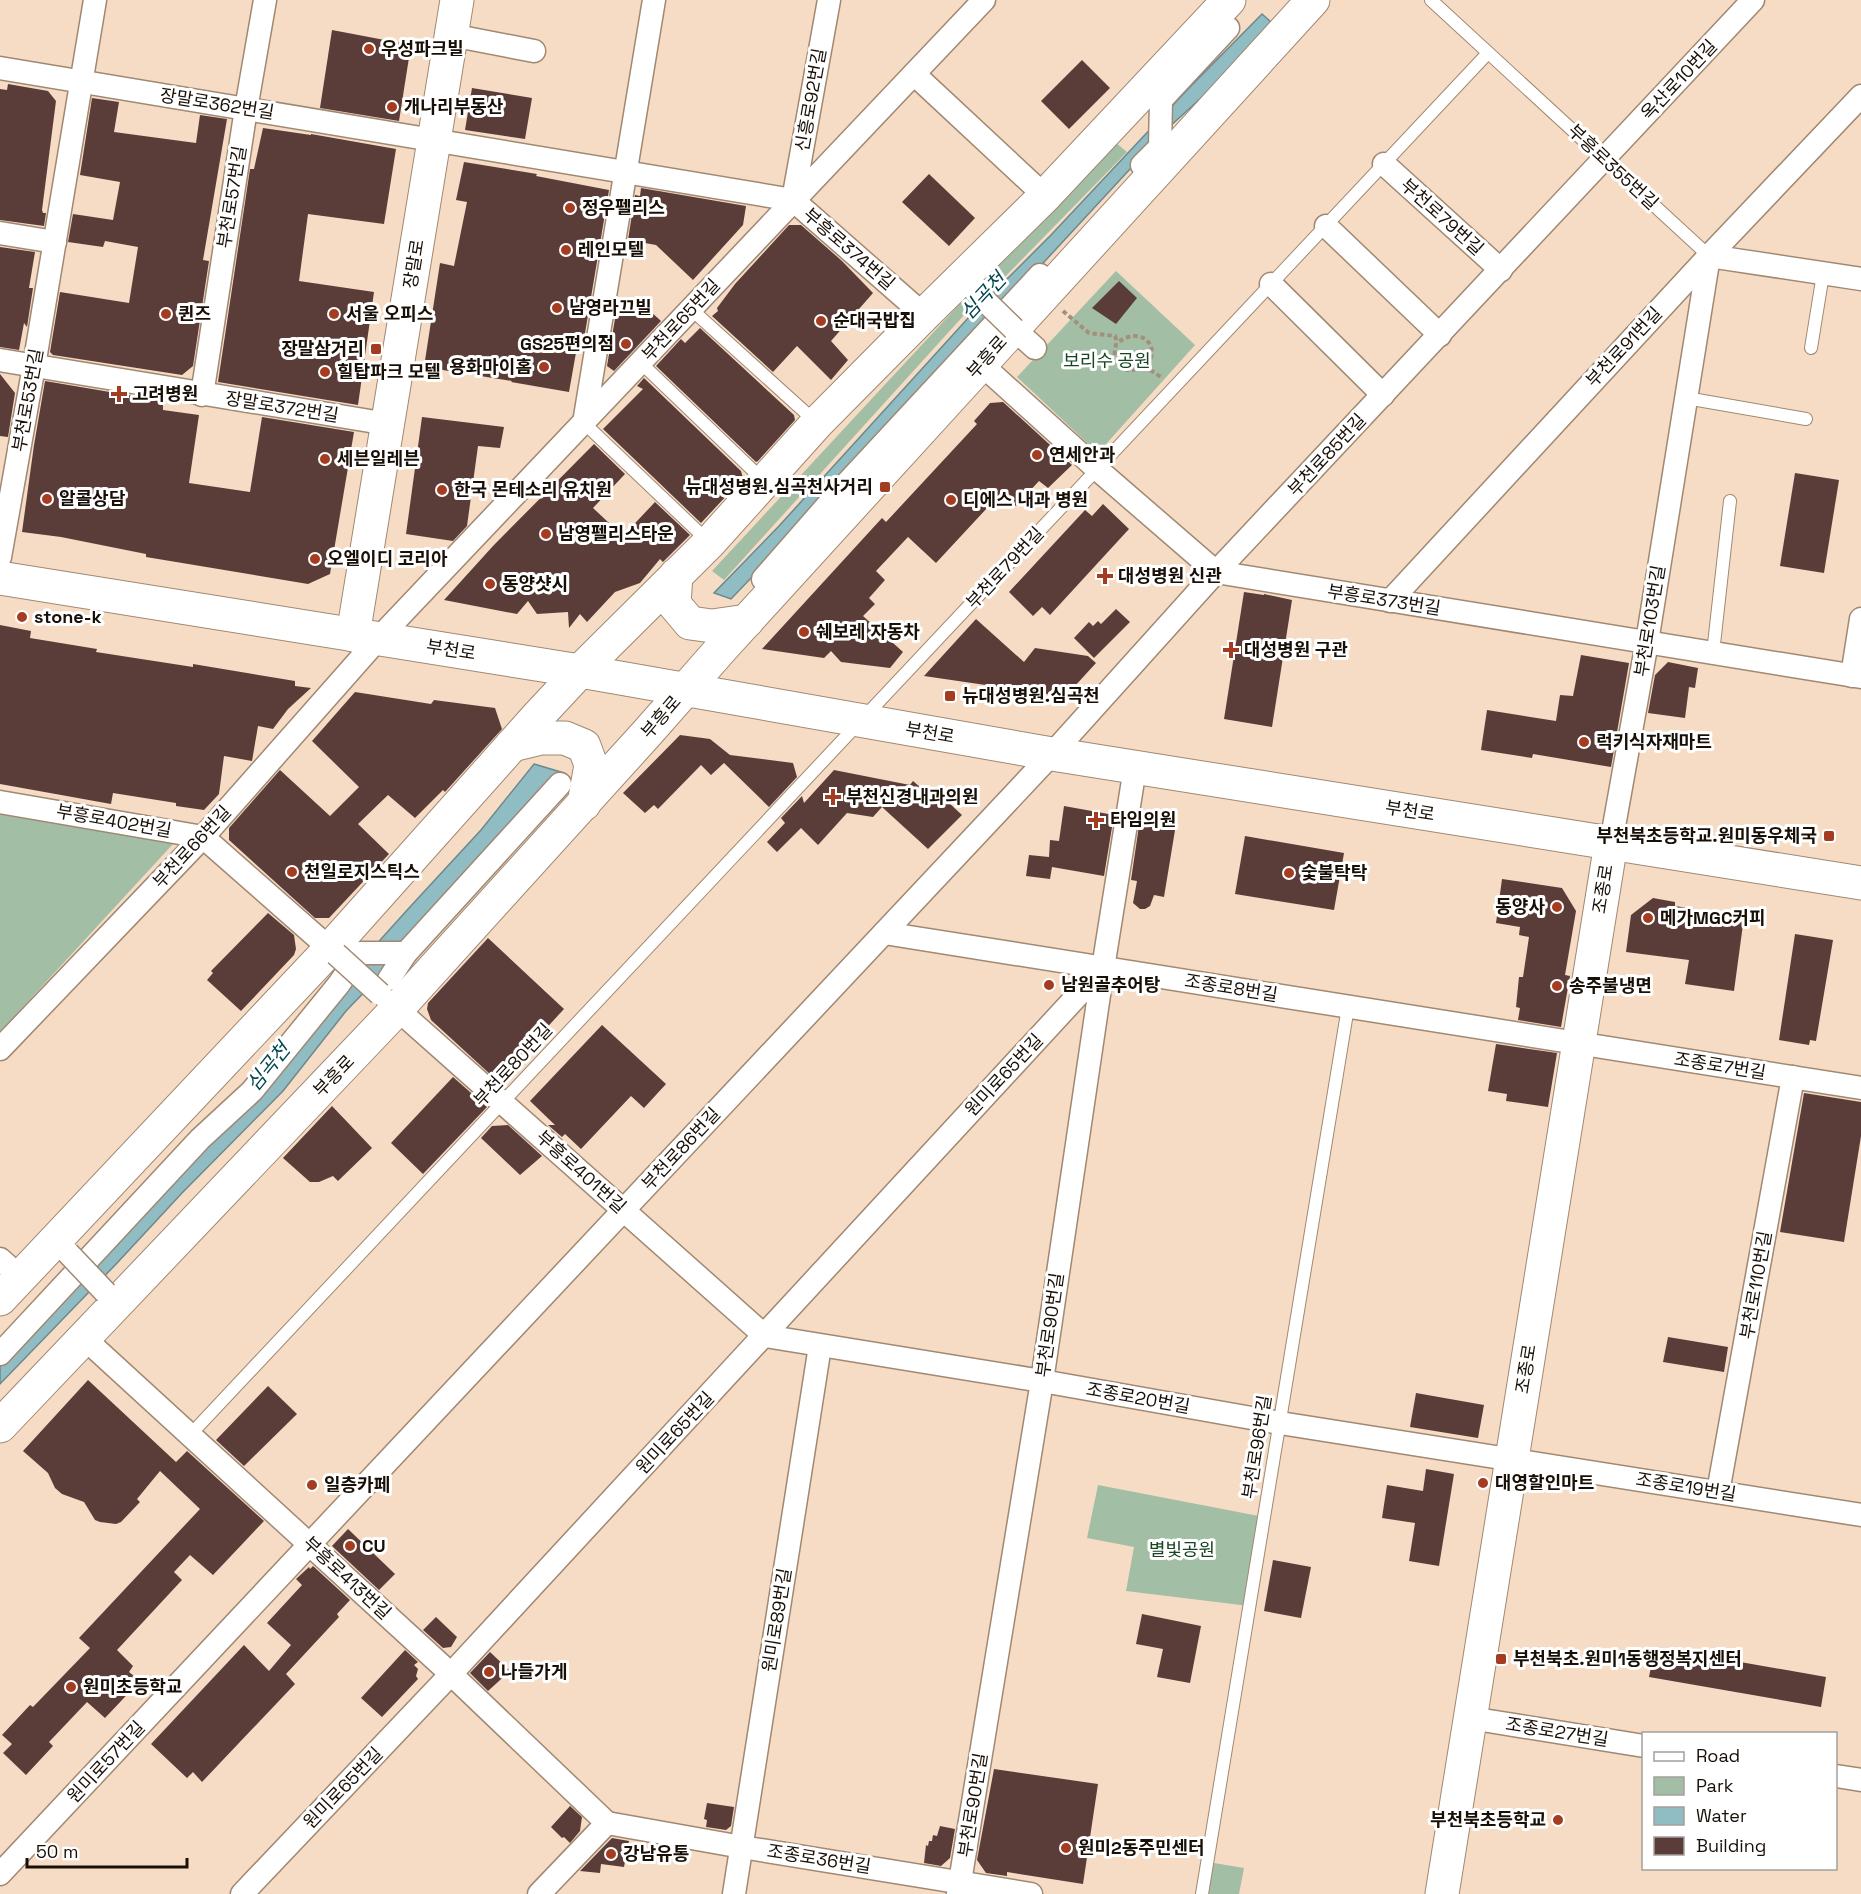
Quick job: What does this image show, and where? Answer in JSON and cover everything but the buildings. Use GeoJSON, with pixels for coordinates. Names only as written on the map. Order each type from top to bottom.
{"type":"FeatureCollection","features":[{"type":"Feature","properties":{"kind":"street","name":"부천로53번길"},"geometry":{"type":"LineString","coordinates":[[0,557],[95,0]]}},
{"type":"Feature","properties":{"kind":"street","name":"부천로57번길"},"geometry":{"type":"LineString","coordinates":[[202,395],[265,0]]}},
{"type":"Feature","properties":{"kind":"street","name":"장말로"},"geometry":{"type":"LineString","coordinates":[[365,637],[388,424],[457,0]]}},
{"type":"Feature","properties":{"kind":"street"},"geometry":{"type":"LineString","coordinates":[[584,423],[654,0]]}},
{"type":"Feature","properties":{"kind":"street","name":"신흥로92번길"},"geometry":{"type":"LineString","coordinates":[[793,200],[829,0]]}},
{"type":"Feature","properties":{"kind":"street","name":"부천로65번길"},"geometry":{"type":"LineString","coordinates":[[365,637],[584,423],[984,0]]}},
{"type":"Feature","properties":{"kind":"street","name":"부흥로"},"geometry":{"type":"LineString","coordinates":[[0,1426],[84,1338],[111,1299],[394,994],[572,794],[685,689],[746,611],[981,364],[1019,333],[1045,294],[1313,0]]}},
{"type":"Feature","properties":{"kind":"street","name":"옥산로10번길"},"geometry":{"type":"LineString","coordinates":[[1605,160],[1753,0]]}},
{"type":"Feature","properties":{"kind":"street"},"geometry":{"type":"LineString","coordinates":[[676,575],[674,604],[690,623],[712,626],[746,611],[847,483],[1160,147],[1161,100],[1229,14]]}},
{"type":"Feature","properties":{"kind":"street"},"geometry":{"type":"LineString","coordinates":[[7,1278],[62,1246],[580,671],[710,543],[817,423],[924,315],[969,285],[1045,196],[1229,14]]}},
{"type":"Feature","properties":{"kind":"street"},"geometry":{"type":"LineString","coordinates":[[451,35],[534,51]]}},
{"type":"Feature","properties":{"kind":"street","name":"장말로362번길"},"geometry":{"type":"LineString","coordinates":[[0,68],[434,140]]}},
{"type":"Feature","properties":{"kind":"street"},"geometry":{"type":"LineString","coordinates":[[914,74],[1045,196]]}},
{"type":"Feature","properties":{"kind":"street","name":"부천로91번길"},"geometry":{"type":"LineString","coordinates":[[1390,601],[1708,256],[1861,96]]}},
{"type":"Feature","properties":{"kind":"street","name":"부흥로374번길"},"geometry":{"type":"LineString","coordinates":[[434,140],[793,200],[924,315]]}},
{"type":"Feature","properties":{"kind":"street","name":"부천로85번길"},"geometry":{"type":"LineString","coordinates":[[1052,754],[1216,572],[1605,160]]}},
{"type":"Feature","properties":{"kind":"street","name":"부천로79번길"},"geometry":{"type":"LineString","coordinates":[[1384,164],[1501,270]]}},
{"type":"Feature","properties":{"kind":"street"},"geometry":{"type":"LineString","coordinates":[[969,285],[1019,333],[1116,205],[1141,167]]}},
{"type":"Feature","properties":{"kind":"street"},"geometry":{"type":"LineString","coordinates":[[1326,226],[1440,335]]}},
{"type":"Feature","properties":{"kind":"street"},"geometry":{"type":"LineString","coordinates":[[0,234],[55,242]]}},
{"type":"Feature","properties":{"kind":"street"},"geometry":{"type":"LineString","coordinates":[[1708,256],[1861,279]]}},
{"type":"Feature","properties":{"kind":"street","name":"부천로103번길"},"geometry":{"type":"LineString","coordinates":[[1611,843],[1647,642],[1708,256]]}},
{"type":"Feature","properties":{"kind":"street"},"geometry":{"type":"LineString","coordinates":[[1271,284],[1383,395]]}},
{"type":"Feature","properties":{"kind":"street","name":"장말로372번길"},"geometry":{"type":"LineString","coordinates":[[0,360],[388,424]]}},
{"type":"Feature","properties":{"kind":"street"},"geometry":{"type":"LineString","coordinates":[[981,364],[1216,572]]}},
{"type":"Feature","properties":{"kind":"street","name":"부흥로373번길"},"geometry":{"type":"LineString","coordinates":[[1216,572],[1856,677]]}},
{"type":"Feature","properties":{"kind":"street","name":"부천로"},"geometry":{"type":"LineString","coordinates":[[0,578],[580,671],[1135,768],[1861,883]]}},
{"type":"Feature","properties":{"kind":"street"},"geometry":{"type":"LineString","coordinates":[[1856,677],[1861,619]]}},
{"type":"Feature","properties":{"kind":"street","name":"부천로66번길"},"geometry":{"type":"LineString","coordinates":[[0,1049],[203,837],[365,637]]}},
{"type":"Feature","properties":{"kind":"street"},"geometry":{"type":"LineString","coordinates":[[394,994],[406,953],[572,794],[591,765],[584,746],[565,738],[542,738],[512,745]]}},
{"type":"Feature","properties":{"kind":"street","name":"부천로86번길"},"geometry":{"type":"LineString","coordinates":[[310,1544],[1052,754]]}},
{"type":"Feature","properties":{"kind":"street","name":"부천로90번길"},"geometry":{"type":"LineString","coordinates":[[959,1888],[1042,1382],[1135,768]]}},
{"type":"Feature","properties":{"kind":"street","name":"부흥로402번길"},"geometry":{"type":"LineString","coordinates":[[0,802],[203,837]]}},
{"type":"Feature","properties":{"kind":"street"},"geometry":{"type":"LineString","coordinates":[[203,837],[330,949]]}},
{"type":"Feature","properties":{"kind":"street","name":"조종로"},"geometry":{"type":"LineString","coordinates":[[1442,1894],[1611,843]]}},
{"type":"Feature","properties":{"kind":"street","name":"조종로8번길"},"geometry":{"type":"LineString","coordinates":[[884,933],[1579,1043]]}},
{"type":"Feature","properties":{"kind":"street","name":"부흥로401번길"},"geometry":{"type":"LineString","coordinates":[[330,949],[394,994],[502,1102],[765,1336]]}},
{"type":"Feature","properties":{"kind":"street"},"geometry":{"type":"LineString","coordinates":[[0,1354],[200,1139],[252,1091],[332,992],[360,952],[406,953]]}},
{"type":"Feature","properties":{"kind":"street","name":"원미로65번길"},"geometry":{"type":"LineString","coordinates":[[242,1894],[451,1674],[1103,968]]}},
{"type":"Feature","properties":{"kind":"street","name":"조종로7번길"},"geometry":{"type":"LineString","coordinates":[[1579,1043],[1861,1088]]}},
{"type":"Feature","properties":{"kind":"street","name":"부천로110번길"},"geometry":{"type":"LineString","coordinates":[[1718,1492],[1793,1077]]}},
{"type":"Feature","properties":{"kind":"street"},"geometry":{"type":"LineString","coordinates":[[62,1246],[111,1299]]}},
{"type":"Feature","properties":{"kind":"street","name":"조종로20번길"},"geometry":{"type":"LineString","coordinates":[[765,1336],[1512,1460]]}},
{"type":"Feature","properties":{"kind":"street","name":"부흥로413번길"},"geometry":{"type":"LineString","coordinates":[[84,1338],[451,1674],[607,1822]]}},
{"type":"Feature","properties":{"kind":"street","name":"원미로89번길"},"geometry":{"type":"LineString","coordinates":[[734,1894],[820,1346]]}},
{"type":"Feature","properties":{"kind":"street","name":"조종로19번길"},"geometry":{"type":"LineString","coordinates":[[1512,1460],[1861,1515]]}},
{"type":"Feature","properties":{"kind":"street","name":"원미로57번길"},"geometry":{"type":"LineString","coordinates":[[0,1874],[310,1544]]}},
{"type":"Feature","properties":{"kind":"street","name":"조종로27번길"},"geometry":{"type":"LineString","coordinates":[[1470,1718],[1642,1746]]}},
{"type":"Feature","properties":{"kind":"street"},"geometry":{"type":"LineString","coordinates":[[1837,1776],[1861,1780]]}},
{"type":"Feature","properties":{"kind":"street"},"geometry":{"type":"LineString","coordinates":[[539,1894],[607,1822]]}},
{"type":"Feature","properties":{"kind":"street","name":"조종로36번길"},"geometry":{"type":"LineString","coordinates":[[607,1822],[959,1888],[1031,1894]]}},
{"type":"Feature","properties":{"kind":"lane","name":"부흥로355번길"},"geometry":{"type":"LineString","coordinates":[[1431,0],[1708,256]]}},
{"type":"Feature","properties":{"kind":"lane","name":"부천로79번길"},"geometry":{"type":"LineString","coordinates":[[861,720],[1488,53]]}},
{"type":"Feature","properties":{"kind":"lane"},"geometry":{"type":"LineString","coordinates":[[1811,348],[1823,274]]}},
{"type":"Feature","properties":{"kind":"lane"},"geometry":{"type":"LineString","coordinates":[[691,309],[817,423]]}},
{"type":"Feature","properties":{"kind":"lane"},"geometry":{"type":"LineString","coordinates":[[641,363],[764,482]]}},
{"type":"Feature","properties":{"kind":"lane"},"geometry":{"type":"LineString","coordinates":[[1686,398],[1806,419]]}},
{"type":"Feature","properties":{"kind":"lane"},"geometry":{"type":"LineString","coordinates":[[584,423],[710,543]]}},
{"type":"Feature","properties":{"kind":"lane"},"geometry":{"type":"LineString","coordinates":[[1713,653],[1730,501]]}},
{"type":"Feature","properties":{"kind":"lane","name":"부천로80번길"},"geometry":{"type":"LineString","coordinates":[[191,1434],[861,720]]}},
{"type":"Feature","properties":{"kind":"lane","name":"부천로96번길"},"geometry":{"type":"LineString","coordinates":[[1202,1894],[1348,1007]]}},
{"type":"Feature","properties":{"kind":"path"},"geometry":{"type":"LineString","coordinates":[[1045,294],[1089,333],[1115,336],[1117,343],[1114,356],[1122,369],[1127,371],[1138,369],[1148,363],[1151,357],[1150,345],[1142,337],[1130,336],[1117,343]]}},
{"type":"Feature","properties":{"kind":"green space"},"geometry":{"type":"Polygon","coordinates":[[[1115,142],[1127,152],[994,288],[985,280],[1115,142]]]}},
{"type":"Feature","properties":{"kind":"green space","name":"보리수 공원"},"geometry":{"type":"Polygon","coordinates":[[[1116,271],[1195,345],[1098,453],[1017,377],[1116,271]]]}},
{"type":"Feature","properties":{"kind":"green space"},"geometry":{"type":"Polygon","coordinates":[[[968,295],[975,303],[724,580],[712,571],[968,295]]]}},
{"type":"Feature","properties":{"kind":"green space"},"geometry":{"type":"Polygon","coordinates":[[[0,812],[173,844],[0,1032],[0,812]]]}},
{"type":"Feature","properties":{"kind":"green space","name":"별빛공원"},"geometry":{"type":"Polygon","coordinates":[[[1098,1485],[1264,1517],[1249,1606],[1126,1591],[1134,1547],[1087,1538],[1098,1485]]]}},
{"type":"Feature","properties":{"kind":"green space"},"geometry":{"type":"Polygon","coordinates":[[[1208,1862],[1244,1868],[1239,1894],[1202,1894],[1208,1862]]]}},
{"type":"Feature","properties":{"kind":"water"},"geometry":{"type":"Polygon","coordinates":[[[1262,14],[1272,23],[1211,89],[1167,129],[775,553],[731,599],[714,593],[779,526],[970,316],[1051,235],[1262,14]]]}},
{"type":"Feature","properties":{"kind":"water","name":"심곡천"},"geometry":{"type":"Polygon","coordinates":[[[534,764],[564,773],[516,831],[346,1011],[283,1091],[0,1384],[0,1362],[481,830],[534,764]]]}},
{"type":"Feature","properties":{"kind":"place","name":"우성파크빌"},"geometry":{"type":"Point","coordinates":[369,49]}},
{"type":"Feature","properties":{"kind":"place","name":"개나리부동산"},"geometry":{"type":"Point","coordinates":[392,107]}},
{"type":"Feature","properties":{"kind":"place","name":"정우펠리스"},"geometry":{"type":"Point","coordinates":[570,208]}},
{"type":"Feature","properties":{"kind":"place","name":"레인모텔"},"geometry":{"type":"Point","coordinates":[566,250]}},
{"type":"Feature","properties":{"kind":"place","name":"남영라끄빌"},"geometry":{"type":"Point","coordinates":[557,308]}},
{"type":"Feature","properties":{"kind":"place","name":"퀸즈"},"geometry":{"type":"Point","coordinates":[166,314]}},
{"type":"Feature","properties":{"kind":"place","name":"서울 오피스"},"geometry":{"type":"Point","coordinates":[334,314]}},
{"type":"Feature","properties":{"kind":"place","name":"순대국밥집"},"geometry":{"type":"Point","coordinates":[821,321]}},
{"type":"Feature","properties":{"kind":"place","name":"GS25편의점"},"geometry":{"type":"Point","coordinates":[626,344]}},
{"type":"Feature","properties":{"kind":"place","name":"장말삼거리"},"geometry":{"type":"Point","coordinates":[376,349]}},
{"type":"Feature","properties":{"kind":"place","name":"용화마이홈"},"geometry":{"type":"Point","coordinates":[544,367]}},
{"type":"Feature","properties":{"kind":"place","name":"힐탑파크 모텔"},"geometry":{"type":"Point","coordinates":[325,372]}},
{"type":"Feature","properties":{"kind":"place","name":"고려병원"},"geometry":{"type":"Point","coordinates":[119,394]}},
{"type":"Feature","properties":{"kind":"place","name":"연세안과"},"geometry":{"type":"Point","coordinates":[1037,455]}},
{"type":"Feature","properties":{"kind":"place","name":"세븐일레븐"},"geometry":{"type":"Point","coordinates":[325,459]}},
{"type":"Feature","properties":{"kind":"place","name":"뉴대성병원.심곡천사거리"},"geometry":{"type":"Point","coordinates":[885,487]}},
{"type":"Feature","properties":{"kind":"place","name":"한국 몬테소리 유치원"},"geometry":{"type":"Point","coordinates":[442,490]}},
{"type":"Feature","properties":{"kind":"place","name":"알콜상담"},"geometry":{"type":"Point","coordinates":[47,499]}},
{"type":"Feature","properties":{"kind":"place","name":"디에스 내과 병원"},"geometry":{"type":"Point","coordinates":[951,500]}},
{"type":"Feature","properties":{"kind":"place","name":"남영펠리스타운"},"geometry":{"type":"Point","coordinates":[546,534]}},
{"type":"Feature","properties":{"kind":"place","name":"오엘이디 코리아"},"geometry":{"type":"Point","coordinates":[315,559]}},
{"type":"Feature","properties":{"kind":"place","name":"대성병원 신관"},"geometry":{"type":"Point","coordinates":[1105,576]}},
{"type":"Feature","properties":{"kind":"place","name":"동양샷시"},"geometry":{"type":"Point","coordinates":[490,584]}},
{"type":"Feature","properties":{"kind":"place","name":"stone-k"},"geometry":{"type":"Point","coordinates":[22,617]}},
{"type":"Feature","properties":{"kind":"place","name":"쉐보레 자동차"},"geometry":{"type":"Point","coordinates":[804,632]}},
{"type":"Feature","properties":{"kind":"place","name":"대성병원 구관"},"geometry":{"type":"Point","coordinates":[1231,650]}},
{"type":"Feature","properties":{"kind":"place","name":"뉴대성병원.심곡천"},"geometry":{"type":"Point","coordinates":[950,696]}},
{"type":"Feature","properties":{"kind":"place","name":"럭키식자재마트"},"geometry":{"type":"Point","coordinates":[1584,742]}},
{"type":"Feature","properties":{"kind":"place","name":"부천신경내과의원"},"geometry":{"type":"Point","coordinates":[833,797]}},
{"type":"Feature","properties":{"kind":"place","name":"타임의원"},"geometry":{"type":"Point","coordinates":[1096,820]}},
{"type":"Feature","properties":{"kind":"place","name":"부천북초등학교.원미동우체국"},"geometry":{"type":"Point","coordinates":[1829,836]}},
{"type":"Feature","properties":{"kind":"place","name":"천일로지스틱스"},"geometry":{"type":"Point","coordinates":[292,872]}},
{"type":"Feature","properties":{"kind":"place","name":"숯불탁탁"},"geometry":{"type":"Point","coordinates":[1289,873]}},
{"type":"Feature","properties":{"kind":"place","name":"동양사"},"geometry":{"type":"Point","coordinates":[1557,907]}},
{"type":"Feature","properties":{"kind":"place","name":"메가MGC커피"},"geometry":{"type":"Point","coordinates":[1648,918]}},
{"type":"Feature","properties":{"kind":"place","name":"남원골추어탕"},"geometry":{"type":"Point","coordinates":[1049,985]}},
{"type":"Feature","properties":{"kind":"place","name":"송주불냉면"},"geometry":{"type":"Point","coordinates":[1557,986]}},
{"type":"Feature","properties":{"kind":"place","name":"대영할인마트"},"geometry":{"type":"Point","coordinates":[1483,1483]}},
{"type":"Feature","properties":{"kind":"place","name":"일층카페"},"geometry":{"type":"Point","coordinates":[312,1485]}},
{"type":"Feature","properties":{"kind":"place","name":"CU"},"geometry":{"type":"Point","coordinates":[350,1546]}},
{"type":"Feature","properties":{"kind":"place","name":"부천북초.원미1동행정복지센터"},"geometry":{"type":"Point","coordinates":[1501,1659]}},
{"type":"Feature","properties":{"kind":"place","name":"나들가게"},"geometry":{"type":"Point","coordinates":[489,1672]}},
{"type":"Feature","properties":{"kind":"place","name":"원미초등학교"},"geometry":{"type":"Point","coordinates":[71,1687]}},
{"type":"Feature","properties":{"kind":"place","name":"부천북초등학교"},"geometry":{"type":"Point","coordinates":[1558,1820]}},
{"type":"Feature","properties":{"kind":"place","name":"원미2동주민센터"},"geometry":{"type":"Point","coordinates":[1066,1848]}},
{"type":"Feature","properties":{"kind":"place","name":"강남유통"},"geometry":{"type":"Point","coordinates":[611,1854]}}]}
